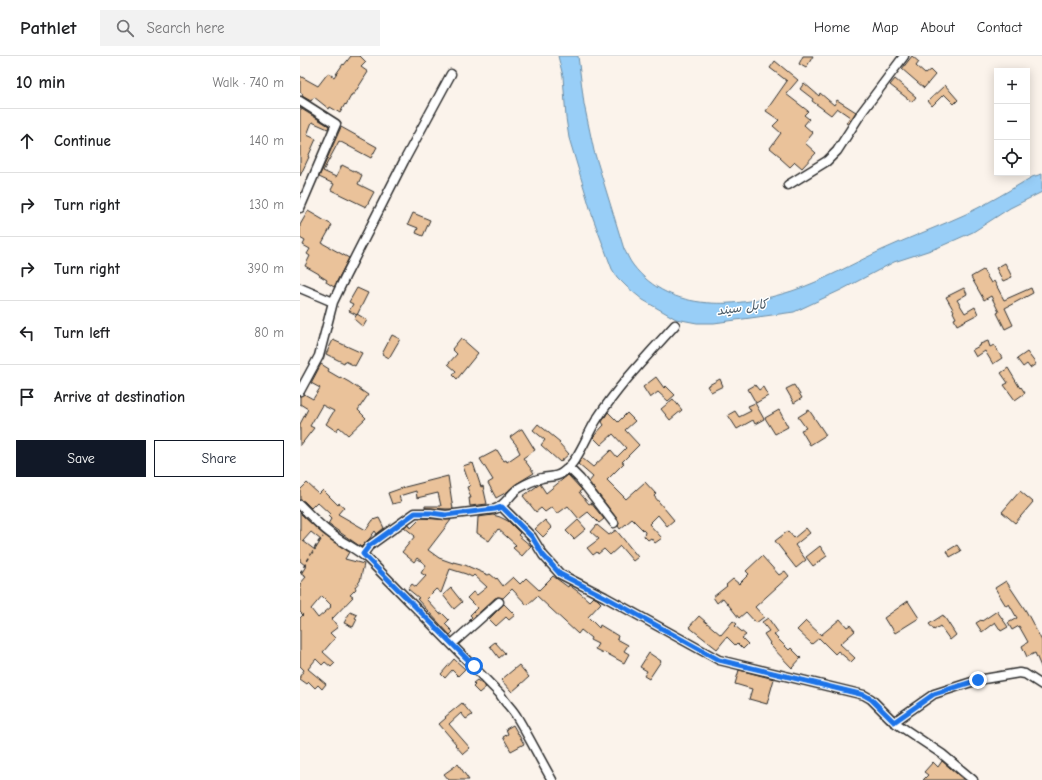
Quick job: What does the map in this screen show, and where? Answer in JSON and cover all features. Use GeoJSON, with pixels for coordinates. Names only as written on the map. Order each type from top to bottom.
{"type":"FeatureCollection","features":[{"type":"Feature","properties":{"kind":"street"},"geometry":{"type":"LineString","coordinates":[[788,185],[828,161],[837,152],[862,112],[904,56]]}},
{"type":"Feature","properties":{"kind":"street"},"geometry":{"type":"LineString","coordinates":[[300,390],[319,356],[333,302],[404,161],[451,74]]}},
{"type":"Feature","properties":{"kind":"street"},"geometry":{"type":"LineString","coordinates":[[300,101],[336,124],[300,208]]}},
{"type":"Feature","properties":{"kind":"street"},"geometry":{"type":"LineString","coordinates":[[300,288],[333,302]]}},
{"type":"Feature","properties":{"kind":"street"},"geometry":{"type":"LineString","coordinates":[[363,554],[369,546],[415,513],[446,515],[495,509],[502,507],[510,495],[519,488],[543,478],[554,477],[562,473],[575,459],[597,419],[625,382],[675,325]]}},
{"type":"Feature","properties":{"kind":"street"},"geometry":{"type":"LineString","coordinates":[[568,467],[580,479],[614,523]]}},
{"type":"Feature","properties":{"kind":"street"},"geometry":{"type":"LineString","coordinates":[[300,505],[330,533],[348,546],[363,554],[500,694],[505,703],[513,711],[552,780]]}},
{"type":"Feature","properties":{"kind":"street"},"geometry":{"type":"LineString","coordinates":[[502,507],[532,537],[543,555],[560,574],[719,660],[864,695],[871,699],[894,722],[942,754],[973,780]]}},
{"type":"Feature","properties":{"kind":"street"},"geometry":{"type":"LineString","coordinates":[[452,644],[499,602]]}},
{"type":"Feature","properties":{"kind":"street"},"geometry":{"type":"LineString","coordinates":[[894,722],[934,694],[978,680],[1019,673],[1025,674],[1042,685]]}},
{"type":"Feature","properties":{"kind":"path"},"geometry":{"type":"LineString","coordinates":[[300,573],[319,540],[330,533]]}},
{"type":"Feature","properties":{"kind":"water","name":"کابل سيند"},"geometry":{"type":"Polygon","coordinates":[[[558,56],[578,56],[584,104],[594,151],[624,249],[629,259],[648,281],[666,292],[686,299],[706,303],[728,303],[750,301],[792,291],[966,214],[1032,177],[1042,174],[1042,192],[1010,208],[973,232],[937,248],[894,262],[841,290],[794,312],[714,323],[697,323],[676,319],[643,300],[617,277],[612,269],[593,218],[569,138],[563,76],[558,56]]]}},
{"type":"Feature","properties":{"kind":"building"},"geometry":{"type":"Polygon","coordinates":[[[351,56],[360,56],[366,62],[361,67],[368,72],[340,113],[330,107],[329,109],[314,97],[311,101],[302,96],[303,94],[300,92],[300,76],[318,86],[328,73],[334,77],[351,56]]]}},
{"type":"Feature","properties":{"kind":"building"},"geometry":{"type":"Polygon","coordinates":[[[803,56],[813,56],[806,68],[799,64],[803,56]]]}},
{"type":"Feature","properties":{"kind":"building"},"geometry":{"type":"Polygon","coordinates":[[[912,56],[919,62],[916,66],[925,74],[930,70],[935,75],[924,88],[902,69],[912,56]]]}},
{"type":"Feature","properties":{"kind":"building"},"geometry":{"type":"Polygon","coordinates":[[[775,61],[798,80],[786,94],[808,111],[804,115],[809,119],[804,125],[813,133],[805,143],[816,153],[802,168],[795,162],[790,167],[770,148],[781,133],[773,126],[779,120],[766,111],[787,81],[770,68],[775,61]]]}},
{"type":"Feature","properties":{"kind":"building"},"geometry":{"type":"Polygon","coordinates":[[[895,79],[916,97],[912,102],[890,85],[895,79]]]}},
{"type":"Feature","properties":{"kind":"building"},"geometry":{"type":"Polygon","coordinates":[[[804,83],[819,96],[820,93],[834,105],[837,100],[856,112],[848,124],[846,123],[850,117],[837,108],[831,115],[812,101],[813,99],[800,89],[804,83]]]}},
{"type":"Feature","properties":{"kind":"building"},"geometry":{"type":"Polygon","coordinates":[[[945,85],[958,100],[954,104],[944,94],[932,106],[928,101],[945,85]]]}},
{"type":"Feature","properties":{"kind":"building"},"geometry":{"type":"Polygon","coordinates":[[[300,108],[329,126],[328,129],[312,122],[307,135],[316,139],[300,176],[300,108]]]}},
{"type":"Feature","properties":{"kind":"building"},"geometry":{"type":"Polygon","coordinates":[[[341,127],[377,147],[371,158],[339,141],[323,171],[336,177],[342,165],[362,175],[358,184],[374,192],[366,207],[331,190],[334,184],[319,177],[341,127]]]}},
{"type":"Feature","properties":{"kind":"building"},"geometry":{"type":"Polygon","coordinates":[[[308,211],[332,225],[322,243],[349,258],[334,287],[326,282],[327,280],[319,274],[305,266],[310,256],[307,254],[310,249],[303,245],[305,241],[300,238],[300,225],[308,211]]]}},
{"type":"Feature","properties":{"kind":"building"},"geometry":{"type":"Polygon","coordinates":[[[413,213],[430,220],[423,236],[416,233],[418,228],[408,224],[413,213]]]}},
{"type":"Feature","properties":{"kind":"building"},"geometry":{"type":"Polygon","coordinates":[[[1005,263],[1012,277],[1003,281],[996,268],[1005,263]]]}},
{"type":"Feature","properties":{"kind":"building"},"geometry":{"type":"Polygon","coordinates":[[[983,270],[991,283],[994,281],[1004,300],[1031,288],[1033,293],[1005,308],[1013,325],[1005,329],[991,296],[984,300],[971,277],[983,270]]]}},
{"type":"Feature","properties":{"kind":"building"},"geometry":{"type":"Polygon","coordinates":[[[357,288],[368,293],[357,315],[349,311],[353,304],[349,302],[357,288]]]}},
{"type":"Feature","properties":{"kind":"building"},"geometry":{"type":"Polygon","coordinates":[[[964,288],[967,294],[957,300],[965,313],[975,307],[978,314],[957,325],[954,319],[956,318],[953,312],[954,311],[946,297],[964,288]]]}},
{"type":"Feature","properties":{"kind":"building"},"geometry":{"type":"Polygon","coordinates":[[[357,314],[367,320],[363,327],[354,319],[357,314]]]}},
{"type":"Feature","properties":{"kind":"building"},"geometry":{"type":"Polygon","coordinates":[[[392,335],[400,339],[389,358],[382,354],[392,335]]]}},
{"type":"Feature","properties":{"kind":"building"},"geometry":{"type":"Polygon","coordinates":[[[461,338],[478,353],[457,379],[453,375],[456,371],[448,364],[457,354],[452,349],[461,338]]]}},
{"type":"Feature","properties":{"kind":"building"},"geometry":{"type":"Polygon","coordinates":[[[333,340],[362,353],[355,366],[345,361],[344,363],[326,354],[333,340]]]}},
{"type":"Feature","properties":{"kind":"building"},"geometry":{"type":"Polygon","coordinates":[[[988,341],[990,347],[994,345],[1002,358],[993,364],[985,351],[976,357],[972,350],[981,345],[980,344],[988,341]]]}},
{"type":"Feature","properties":{"kind":"building"},"geometry":{"type":"Polygon","coordinates":[[[1027,352],[1036,364],[1030,368],[1027,364],[1023,367],[1017,359],[1027,352]]]}},
{"type":"Feature","properties":{"kind":"building"},"geometry":{"type":"Polygon","coordinates":[[[321,364],[329,369],[328,371],[349,382],[368,395],[358,410],[366,418],[348,435],[339,427],[336,431],[326,424],[334,411],[322,405],[310,426],[314,428],[300,446],[300,424],[308,409],[300,404],[300,396],[304,394],[313,399],[320,388],[311,383],[321,364]]]}},
{"type":"Feature","properties":{"kind":"building"},"geometry":{"type":"Polygon","coordinates":[[[1008,368],[1020,388],[1021,387],[1025,393],[1015,400],[1004,385],[1008,383],[1001,373],[1008,368]]]}},
{"type":"Feature","properties":{"kind":"building"},"geometry":{"type":"Polygon","coordinates":[[[656,377],[664,388],[666,386],[675,395],[668,401],[658,392],[650,398],[643,387],[656,377]]]}},
{"type":"Feature","properties":{"kind":"building"},"geometry":{"type":"Polygon","coordinates":[[[720,379],[723,386],[711,392],[707,386],[720,379]]]}},
{"type":"Feature","properties":{"kind":"building"},"geometry":{"type":"Polygon","coordinates":[[[755,385],[759,390],[763,387],[768,396],[756,403],[748,389],[755,385]]]}},
{"type":"Feature","properties":{"kind":"building"},"geometry":{"type":"Polygon","coordinates":[[[794,385],[802,398],[794,403],[786,389],[794,385]]]}},
{"type":"Feature","properties":{"kind":"building"},"geometry":{"type":"Polygon","coordinates":[[[673,399],[682,410],[670,420],[661,409],[673,399]]]}},
{"type":"Feature","properties":{"kind":"building"},"geometry":{"type":"Polygon","coordinates":[[[755,403],[764,419],[755,424],[753,420],[737,429],[728,415],[735,411],[739,417],[751,411],[748,406],[755,403]]]}},
{"type":"Feature","properties":{"kind":"building"},"geometry":{"type":"Polygon","coordinates":[[[779,410],[788,427],[775,434],[765,418],[779,410]]]}},
{"type":"Feature","properties":{"kind":"building"},"geometry":{"type":"Polygon","coordinates":[[[809,410],[826,435],[810,445],[801,430],[806,428],[798,417],[809,410]]]}},
{"type":"Feature","properties":{"kind":"building"},"geometry":{"type":"Polygon","coordinates":[[[608,412],[618,422],[627,413],[635,421],[625,430],[639,445],[607,480],[626,499],[645,482],[656,494],[654,496],[674,520],[667,526],[658,515],[649,524],[662,538],[655,543],[651,538],[648,540],[644,536],[645,532],[632,519],[620,529],[618,526],[618,520],[589,482],[593,477],[578,464],[582,458],[593,467],[611,450],[617,457],[626,448],[613,434],[601,445],[593,437],[604,425],[602,422],[608,412]]]}},
{"type":"Feature","properties":{"kind":"building"},"geometry":{"type":"Polygon","coordinates":[[[538,424],[560,442],[559,443],[569,454],[560,462],[541,445],[545,440],[533,430],[538,424]]]}},
{"type":"Feature","properties":{"kind":"building"},"geometry":{"type":"Polygon","coordinates":[[[521,429],[535,450],[523,458],[534,473],[496,498],[488,483],[493,480],[480,459],[497,450],[504,461],[506,460],[507,462],[520,453],[518,447],[510,437],[521,429]]]}},
{"type":"Feature","properties":{"kind":"building"},"geometry":{"type":"Polygon","coordinates":[[[472,463],[481,487],[483,486],[487,504],[470,506],[469,498],[471,498],[467,487],[470,486],[463,466],[472,463]]]}},
{"type":"Feature","properties":{"kind":"building"},"geometry":{"type":"Polygon","coordinates":[[[568,475],[582,490],[579,492],[589,504],[591,503],[604,519],[599,523],[588,512],[579,519],[568,506],[557,514],[552,507],[545,512],[541,508],[536,512],[523,496],[540,484],[546,493],[568,475]]]}},
{"type":"Feature","properties":{"kind":"building"},"geometry":{"type":"Polygon","coordinates":[[[448,476],[453,509],[425,508],[425,506],[441,506],[438,493],[417,498],[416,491],[399,496],[401,502],[392,504],[388,493],[448,476]]]}},
{"type":"Feature","properties":{"kind":"building"},"geometry":{"type":"Polygon","coordinates":[[[307,483],[319,494],[323,490],[338,505],[339,503],[344,507],[338,514],[366,530],[373,520],[379,518],[384,528],[377,534],[375,531],[361,547],[328,524],[331,519],[328,516],[330,514],[317,502],[311,508],[304,501],[300,500],[300,490],[307,483]]]}},
{"type":"Feature","properties":{"kind":"building"},"geometry":{"type":"Polygon","coordinates":[[[1020,491],[1033,502],[1015,523],[1002,512],[1020,491]]]}},
{"type":"Feature","properties":{"kind":"building"},"geometry":{"type":"Polygon","coordinates":[[[300,513],[323,534],[349,552],[345,559],[364,564],[360,581],[355,587],[356,589],[350,595],[353,597],[332,619],[338,627],[330,633],[335,638],[323,652],[335,663],[331,667],[325,662],[322,665],[316,659],[308,669],[326,684],[322,689],[318,685],[315,688],[309,682],[307,684],[300,679],[300,676],[304,670],[300,666],[300,618],[303,615],[300,612],[300,584],[306,577],[301,574],[306,566],[300,561],[300,513]],[[311,532],[303,541],[315,550],[321,540],[311,532]],[[322,596],[311,609],[318,618],[331,607],[331,605],[322,596]]]}},
{"type":"Feature","properties":{"kind":"building"},"geometry":{"type":"Polygon","coordinates":[[[493,515],[508,521],[520,533],[518,535],[531,546],[522,556],[513,548],[516,545],[498,529],[489,541],[477,533],[478,517],[493,515]]]}},
{"type":"Feature","properties":{"kind":"building"},"geometry":{"type":"Polygon","coordinates":[[[421,518],[451,520],[428,550],[439,558],[465,565],[488,575],[490,574],[496,579],[497,578],[503,586],[513,577],[520,584],[526,578],[539,590],[553,576],[568,587],[569,585],[589,601],[593,597],[597,599],[601,603],[588,617],[599,628],[600,625],[618,636],[617,639],[628,645],[624,651],[629,654],[624,663],[604,652],[603,653],[595,649],[598,644],[590,640],[591,638],[581,630],[578,634],[537,596],[527,605],[512,589],[503,598],[495,598],[470,621],[469,620],[472,617],[470,615],[477,608],[467,598],[473,592],[477,595],[487,587],[474,575],[472,577],[450,569],[441,593],[436,589],[426,599],[440,614],[442,613],[449,620],[445,624],[453,632],[450,635],[417,599],[419,598],[408,589],[412,584],[416,587],[426,576],[421,573],[426,565],[417,558],[414,562],[402,552],[415,536],[404,527],[409,524],[411,528],[421,518]]]}},
{"type":"Feature","properties":{"kind":"building"},"geometry":{"type":"Polygon","coordinates":[[[545,520],[552,528],[543,537],[535,529],[545,520]]]}},
{"type":"Feature","properties":{"kind":"building"},"geometry":{"type":"Polygon","coordinates":[[[578,520],[586,529],[574,539],[566,531],[578,520]]]}},
{"type":"Feature","properties":{"kind":"building"},"geometry":{"type":"Polygon","coordinates":[[[597,525],[609,535],[616,530],[638,557],[633,561],[620,546],[610,555],[604,549],[598,554],[597,552],[593,555],[587,548],[599,539],[591,532],[597,525]]]}},
{"type":"Feature","properties":{"kind":"building"},"geometry":{"type":"Polygon","coordinates":[[[806,528],[810,533],[795,545],[806,560],[796,568],[775,541],[788,531],[794,538],[806,528]]]}},
{"type":"Feature","properties":{"kind":"building"},"geometry":{"type":"Polygon","coordinates":[[[957,545],[961,551],[950,557],[947,551],[957,545]]]}},
{"type":"Feature","properties":{"kind":"building"},"geometry":{"type":"Polygon","coordinates":[[[820,546],[827,556],[813,566],[806,557],[820,546]]]}},
{"type":"Feature","properties":{"kind":"building"},"geometry":{"type":"Polygon","coordinates":[[[762,556],[779,575],[785,571],[789,576],[755,607],[764,617],[756,623],[746,612],[739,618],[723,598],[717,603],[713,597],[733,579],[739,584],[749,574],[746,571],[762,556]]]}},
{"type":"Feature","properties":{"kind":"building"},"geometry":{"type":"Polygon","coordinates":[[[1006,581],[1026,611],[1042,641],[1042,669],[1035,653],[1027,657],[1022,646],[1028,642],[1019,626],[1012,630],[1008,623],[1017,618],[1009,604],[1006,606],[995,588],[1006,581]]]}},
{"type":"Feature","properties":{"kind":"building"},"geometry":{"type":"Polygon","coordinates":[[[451,588],[462,602],[454,609],[443,595],[451,588]]]}},
{"type":"Feature","properties":{"kind":"building"},"geometry":{"type":"Polygon","coordinates":[[[908,601],[919,618],[895,633],[884,618],[908,601]]]}},
{"type":"Feature","properties":{"kind":"building"},"geometry":{"type":"Polygon","coordinates":[[[504,604],[515,615],[509,620],[506,617],[496,626],[489,619],[504,604]]]}},
{"type":"Feature","properties":{"kind":"building"},"geometry":{"type":"Polygon","coordinates":[[[997,611],[1008,627],[1001,631],[995,622],[982,632],[976,623],[981,620],[982,621],[997,611]]]}},
{"type":"Feature","properties":{"kind":"building"},"geometry":{"type":"Polygon","coordinates":[[[350,612],[357,615],[355,618],[357,619],[353,627],[344,623],[350,612]]]}},
{"type":"Feature","properties":{"kind":"building"},"geometry":{"type":"Polygon","coordinates":[[[943,615],[956,635],[950,640],[940,626],[934,630],[929,624],[943,615]]]}},
{"type":"Feature","properties":{"kind":"building"},"geometry":{"type":"Polygon","coordinates":[[[699,616],[721,635],[733,621],[737,624],[735,626],[746,635],[742,638],[748,644],[743,649],[737,643],[735,645],[727,637],[717,649],[689,627],[699,616]]]}},
{"type":"Feature","properties":{"kind":"building"},"geometry":{"type":"Polygon","coordinates":[[[768,618],[778,632],[774,635],[789,650],[791,648],[801,658],[792,668],[769,644],[770,643],[764,634],[769,631],[762,622],[768,618]]]}},
{"type":"Feature","properties":{"kind":"building"},"geometry":{"type":"Polygon","coordinates":[[[840,619],[847,627],[850,625],[855,631],[840,644],[855,658],[851,662],[838,651],[835,654],[819,638],[812,644],[797,630],[806,621],[821,635],[840,619]]]}},
{"type":"Feature","properties":{"kind":"building"},"geometry":{"type":"Polygon","coordinates":[[[495,642],[505,653],[499,658],[490,646],[495,642]]]}},
{"type":"Feature","properties":{"kind":"building"},"geometry":{"type":"Polygon","coordinates":[[[649,653],[661,661],[649,679],[644,676],[647,671],[640,667],[649,653]]]}},
{"type":"Feature","properties":{"kind":"building"},"geometry":{"type":"Polygon","coordinates":[[[454,659],[465,669],[458,676],[452,670],[445,678],[441,674],[454,659]]]}},
{"type":"Feature","properties":{"kind":"building"},"geometry":{"type":"Polygon","coordinates":[[[519,665],[529,677],[512,692],[501,680],[519,665]]]}},
{"type":"Feature","properties":{"kind":"building"},"geometry":{"type":"Polygon","coordinates":[[[739,670],[774,679],[767,704],[749,699],[752,689],[735,684],[739,670]]]}},
{"type":"Feature","properties":{"kind":"building"},"geometry":{"type":"Polygon","coordinates":[[[477,680],[486,687],[479,693],[473,687],[475,685],[473,683],[477,680]]]}},
{"type":"Feature","properties":{"kind":"building"},"geometry":{"type":"Polygon","coordinates":[[[462,703],[472,715],[466,719],[461,713],[449,724],[470,748],[463,754],[439,724],[462,703]]]}},
{"type":"Feature","properties":{"kind":"building"},"geometry":{"type":"Polygon","coordinates":[[[513,725],[524,744],[511,751],[503,737],[508,734],[506,729],[513,725]]]}},
{"type":"Feature","properties":{"kind":"building"},"geometry":{"type":"Polygon","coordinates":[[[942,761],[964,780],[923,780],[928,775],[924,772],[933,762],[938,767],[942,761]]]}},
{"type":"Feature","properties":{"kind":"building"},"geometry":{"type":"Polygon","coordinates":[[[458,764],[469,780],[449,780],[444,774],[458,764]]]}},
{"type":"Feature","properties":{"kind":"route"},"geometry":{"type":"LineString","coordinates":[[474,666],[363,554],[369,546],[415,513],[446,515],[502,507],[532,537],[552,567],[560,574],[582,584],[635,615],[719,660],[736,666],[864,695],[871,699],[894,722],[934,694],[978,680]]}}]}
